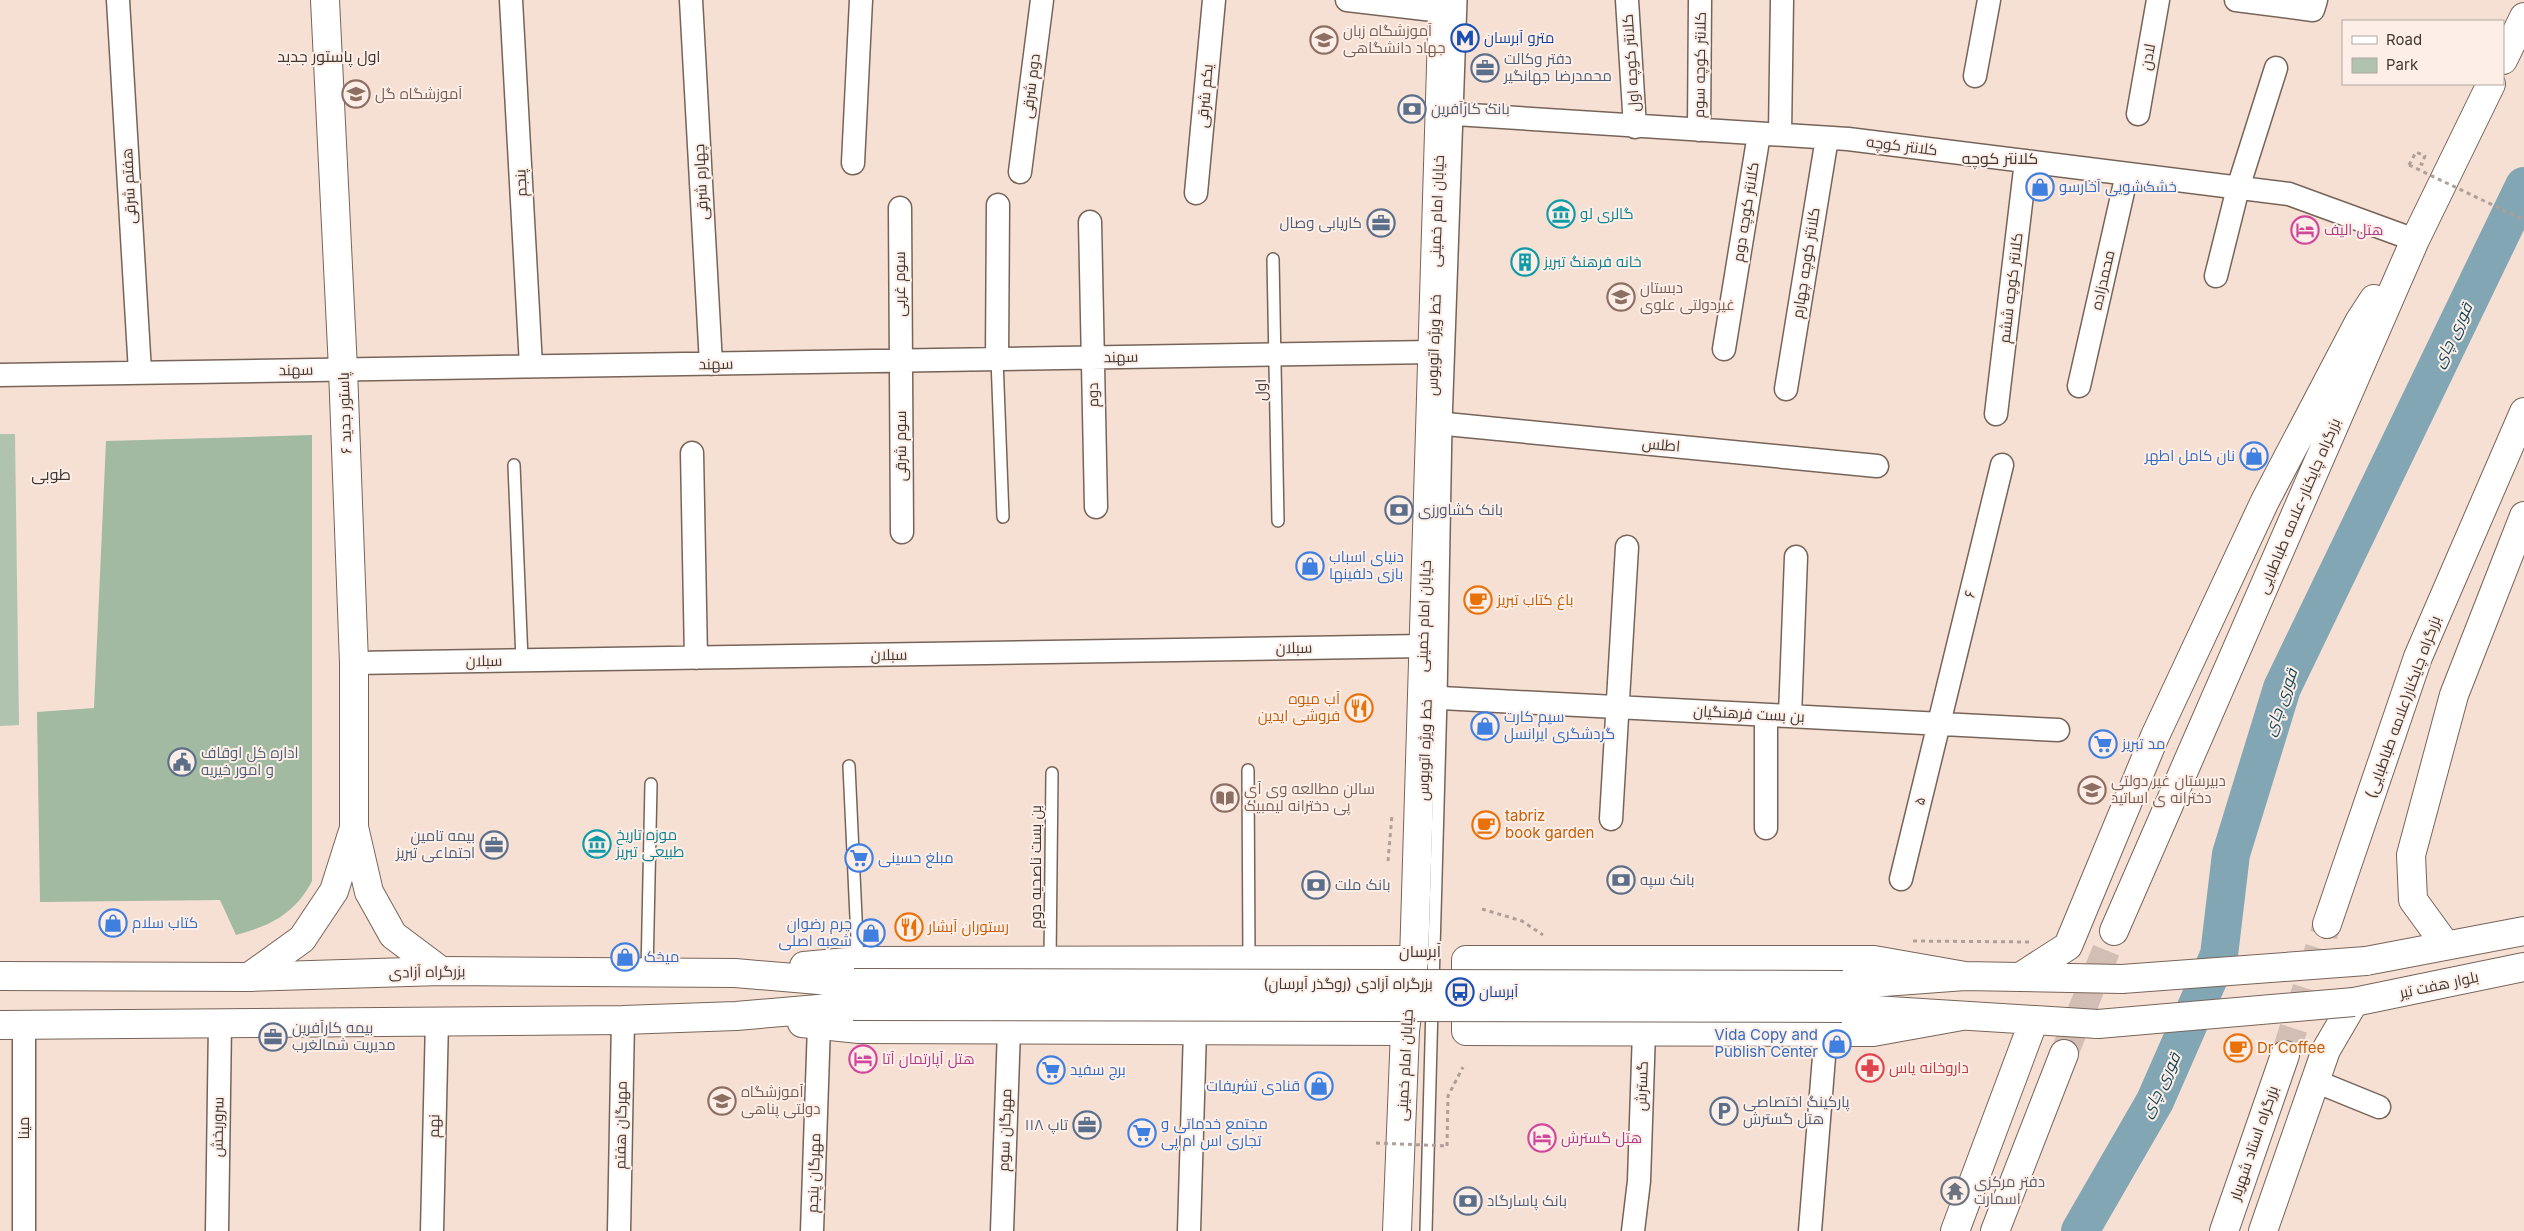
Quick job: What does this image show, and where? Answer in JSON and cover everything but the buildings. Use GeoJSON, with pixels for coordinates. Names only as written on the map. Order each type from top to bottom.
{"type":"FeatureCollection","features":[{"type":"Feature","properties":{"kind":"main road","name":"پاستور جدید ۶"},"geometry":{"type":"LineString","coordinates":[[325,0],[344,369],[354,663],[354,827],[369,892],[393,935],[441,971]]}},
{"type":"Feature","properties":{"kind":"main road","name":"خیابان امام خمینی"},"geometry":{"type":"LineString","coordinates":[[1397,1231],[1405,1031],[1414,960],[1432,695],[1424,646],[1438,422],[1432,352],[1448,114],[1449,4]]}},
{"type":"Feature","properties":{"kind":"main road"},"geometry":{"type":"LineString","coordinates":[[2504,58],[2524,17]]}},
{"type":"Feature","properties":{"kind":"main road","name":"بزرگراه چایکنار-علامه طباطبایی"},"geometry":{"type":"LineString","coordinates":[[2114,931],[2415,240],[2491,85]]}},
{"type":"Feature","properties":{"kind":"main road"},"geometry":{"type":"LineString","coordinates":[[2020,977],[2068,946],[2155,736],[2265,500],[2359,322],[2415,240]]}},
{"type":"Feature","properties":{"kind":"main road","name":"بزرگراه چایکنار(علامه طباطبایی)"},"geometry":{"type":"LineString","coordinates":[[2327,924],[2418,657],[2524,412]]}},
{"type":"Feature","properties":{"kind":"main road"},"geometry":{"type":"LineString","coordinates":[[2444,944],[2413,900],[2410,855],[2454,696],[2524,516]]}},
{"type":"Feature","properties":{"kind":"main road","name":"پاستور جدید ۶"},"geometry":{"type":"LineString","coordinates":[[249,977],[302,939],[334,891],[354,827]]}},
{"type":"Feature","properties":{"kind":"main road"},"geometry":{"type":"LineString","coordinates":[[1962,1016],[1873,1032],[1466,1031],[1466,960],[1874,960],[1965,976],[2122,979],[2366,961],[2444,944],[2524,931]]}},
{"type":"Feature","properties":{"kind":"main road"},"geometry":{"type":"LineString","coordinates":[[1159,960],[1177,974],[1184,1000],[1177,1018],[1161,1030]]}},
{"type":"Feature","properties":{"kind":"main road"},"geometry":{"type":"LineString","coordinates":[[736,1016],[855,983],[1050,961],[1414,960]]}},
{"type":"Feature","properties":{"kind":"main road"},"geometry":{"type":"LineString","coordinates":[[1566,1031],[1551,1027],[1546,1021],[1544,1014],[1544,992],[1549,970],[1572,960]]}},
{"type":"Feature","properties":{"kind":"main road","name":"بلوار هفت تیر"},"geometry":{"type":"LineString","coordinates":[[1962,1016],[2098,1024],[2354,1002],[2524,968]]}},
{"type":"Feature","properties":{"kind":"main road","name":"بزرگراه آزادی"},"geometry":{"type":"LineString","coordinates":[[0,976],[249,977],[441,971],[647,972],[735,973],[855,983]]}},
{"type":"Feature","properties":{"kind":"main road"},"geometry":{"type":"LineString","coordinates":[[1842,996],[1965,976]]}},
{"type":"Feature","properties":{"kind":"main road","name":"بزرگراه آزادی (روگذر آبرسان)"},"geometry":{"type":"LineString","coordinates":[[855,983],[1842,996]]}},
{"type":"Feature","properties":{"kind":"main road"},"geometry":{"type":"LineString","coordinates":[[1842,996],[1962,1016]]}},
{"type":"Feature","properties":{"kind":"main road"},"geometry":{"type":"LineString","coordinates":[[2263,1231],[2326,1050],[2354,1002]]}},
{"type":"Feature","properties":{"kind":"main road"},"geometry":{"type":"LineString","coordinates":[[12,1025],[437,1020],[623,1020],[736,1016],[859,1029],[1405,1031]]}},
{"type":"Feature","properties":{"kind":"main road"},"geometry":{"type":"LineString","coordinates":[[1955,1231],[2034,1020]]}},
{"type":"Feature","properties":{"kind":"main road"},"geometry":{"type":"LineString","coordinates":[[1995,1231],[2064,1054]]}},
{"type":"Feature","properties":{"kind":"main road","name":"بزرگراه استاد شهریار"},"geometry":{"type":"LineString","coordinates":[[2224,1231],[2285,1055]]}},
{"type":"Feature","properties":{"kind":"main road"},"geometry":{"type":"LineString","coordinates":[[2217,1231],[2233,1204]]}},
{"type":"Feature","properties":{"kind":"street","name":"هفتم شرقی"},"geometry":{"type":"LineString","coordinates":[[118,0],[140,372]]}},
{"type":"Feature","properties":{"kind":"street","name":"پنجم"},"geometry":{"type":"LineString","coordinates":[[511,0],[531,366]]}},
{"type":"Feature","properties":{"kind":"street","name":"چهارم شرقی"},"geometry":{"type":"LineString","coordinates":[[691,0],[711,364]]}},
{"type":"Feature","properties":{"kind":"street"},"geometry":{"type":"LineString","coordinates":[[853,163],[861,0]]}},
{"type":"Feature","properties":{"kind":"street","name":"دوم شرقی"},"geometry":{"type":"LineString","coordinates":[[1020,172],[1042,0]]}},
{"type":"Feature","properties":{"kind":"street","name":"یکم شرقی"},"geometry":{"type":"LineString","coordinates":[[1196,193],[1214,0]]}},
{"type":"Feature","properties":{"kind":"street"},"geometry":{"type":"LineString","coordinates":[[1347,0],[1449,4]]}},
{"type":"Feature","properties":{"kind":"street","name":"کلانتر کوچه اول"},"geometry":{"type":"LineString","coordinates":[[1627,0],[1635,126]]}},
{"type":"Feature","properties":{"kind":"street","name":"کلانتر کوچه سوم"},"geometry":{"type":"LineString","coordinates":[[1699,130],[1700,0]]}},
{"type":"Feature","properties":{"kind":"street","name":"کلانتر کوچه دوم"},"geometry":{"type":"LineString","coordinates":[[1724,349],[1769,134],[1782,0]]}},
{"type":"Feature","properties":{"kind":"street"},"geometry":{"type":"LineString","coordinates":[[1975,76],[1989,0]]}},
{"type":"Feature","properties":{"kind":"street","name":"لادن"},"geometry":{"type":"LineString","coordinates":[[2138,114],[2158,0]]}},
{"type":"Feature","properties":{"kind":"street"},"geometry":{"type":"LineString","coordinates":[[2236,0],[2313,10],[2316,0]]}},
{"type":"Feature","properties":{"kind":"street"},"geometry":{"type":"LineString","coordinates":[[2216,276],[2238,188],[2276,68]]}},
{"type":"Feature","properties":{"kind":"street","name":"کلانتر کوچه"},"geometry":{"type":"LineString","coordinates":[[1448,114],[1827,138],[2289,194],[2415,240]]}},
{"type":"Feature","properties":{"kind":"street","name":"کلانتر کوچه چهارم"},"geometry":{"type":"LineString","coordinates":[[1786,389],[1827,138]]}},
{"type":"Feature","properties":{"kind":"street","name":"کلانتر کوچه ششم"},"geometry":{"type":"LineString","coordinates":[[1996,414],[2026,161]]}},
{"type":"Feature","properties":{"kind":"street","name":"محمدزاده"},"geometry":{"type":"LineString","coordinates":[[2079,386],[2126,174]]}},
{"type":"Feature","properties":{"kind":"street"},"geometry":{"type":"LineString","coordinates":[[997,359],[998,205]]}},
{"type":"Feature","properties":{"kind":"street","name":"سوم غربی"},"geometry":{"type":"LineString","coordinates":[[900,208],[901,361]]}},
{"type":"Feature","properties":{"kind":"street","name":"دوم"},"geometry":{"type":"LineString","coordinates":[[1090,222],[1096,507]]}},
{"type":"Feature","properties":{"kind":"street","name":"سهند"},"geometry":{"type":"LineString","coordinates":[[0,375],[1432,352]]}},
{"type":"Feature","properties":{"kind":"street","name":"سوم شرقی"},"geometry":{"type":"LineString","coordinates":[[901,361],[902,532]]}},
{"type":"Feature","properties":{"kind":"street","name":"اطلس"},"geometry":{"type":"LineString","coordinates":[[1438,422],[1877,466]]}},
{"type":"Feature","properties":{"kind":"street"},"geometry":{"type":"LineString","coordinates":[[692,454],[696,658]]}},
{"type":"Feature","properties":{"kind":"street","name":"۶"},"geometry":{"type":"LineString","coordinates":[[1938,724],[2002,464]]}},
{"type":"Feature","properties":{"kind":"street"},"geometry":{"type":"LineString","coordinates":[[1611,819],[1627,547]]}},
{"type":"Feature","properties":{"kind":"street"},"geometry":{"type":"LineString","coordinates":[[1790,716],[1796,557]]}},
{"type":"Feature","properties":{"kind":"street","name":"سبلان"},"geometry":{"type":"LineString","coordinates":[[354,663],[1424,646]]}},
{"type":"Feature","properties":{"kind":"street","name":"بن بست فرهنگیان"},"geometry":{"type":"LineString","coordinates":[[1432,695],[1618,707],[2058,730]]}},
{"type":"Feature","properties":{"kind":"street"},"geometry":{"type":"LineString","coordinates":[[1766,715],[1766,828]]}},
{"type":"Feature","properties":{"kind":"street","name":"۵"},"geometry":{"type":"LineString","coordinates":[[1901,879],[1938,724]]}},
{"type":"Feature","properties":{"kind":"street","name":"نهم"},"geometry":{"type":"LineString","coordinates":[[432,1231],[437,1020]]}},
{"type":"Feature","properties":{"kind":"street","name":"مهرگان هفتم"},"geometry":{"type":"LineString","coordinates":[[619,1231],[623,1020]]}},
{"type":"Feature","properties":{"kind":"street","name":"سروربخش"},"geometry":{"type":"LineString","coordinates":[[217,1231],[220,1022]]}},
{"type":"Feature","properties":{"kind":"street","name":"مینا"},"geometry":{"type":"LineString","coordinates":[[12,1025],[24,1231]]}},
{"type":"Feature","properties":{"kind":"street","name":"مهرگان پنجم"},"geometry":{"type":"LineString","coordinates":[[812,1231],[819,1025]]}},
{"type":"Feature","properties":{"kind":"street","name":"مهرگان سوم"},"geometry":{"type":"LineString","coordinates":[[1002,1231],[1009,1029]]}},
{"type":"Feature","properties":{"kind":"street"},"geometry":{"type":"LineString","coordinates":[[1189,1231],[1195,1030]]}},
{"type":"Feature","properties":{"kind":"street","name":"گسترش"},"geometry":{"type":"LineString","coordinates":[[1633,1231],[1639,1182],[1644,1032]]}},
{"type":"Feature","properties":{"kind":"street"},"geometry":{"type":"LineString","coordinates":[[1810,1231],[1826,1032]]}},
{"type":"Feature","properties":{"kind":"street"},"geometry":{"type":"LineString","coordinates":[[2315,1081],[2379,1107]]}},
{"type":"Feature","properties":{"kind":"lane","name":"خط ویژه اتوبوس"},"geometry":{"type":"LineString","coordinates":[[1426,1231],[1432,695],[1438,422],[1448,114]]}},
{"type":"Feature","properties":{"kind":"lane","name":"اول"},"geometry":{"type":"LineString","coordinates":[[1273,259],[1278,521]]}},
{"type":"Feature","properties":{"kind":"lane"},"geometry":{"type":"LineString","coordinates":[[997,359],[1003,517]]}},
{"type":"Feature","properties":{"kind":"lane"},"geometry":{"type":"LineString","coordinates":[[514,465],[522,660]]}},
{"type":"Feature","properties":{"kind":"lane"},"geometry":{"type":"LineString","coordinates":[[849,766],[855,983]]}},
{"type":"Feature","properties":{"kind":"lane"},"geometry":{"type":"LineString","coordinates":[[1248,770],[1249,960]]}},
{"type":"Feature","properties":{"kind":"lane","name":"بن بست ناصحیه دوم"},"geometry":{"type":"LineString","coordinates":[[1050,961],[1052,773]]}},
{"type":"Feature","properties":{"kind":"lane"},"geometry":{"type":"LineString","coordinates":[[647,972],[651,784]]}},
{"type":"Feature","properties":{"kind":"path"},"geometry":{"type":"LineString","coordinates":[[2421,164],[2425,156],[2416,152],[2409,165],[2524,220]]}},
{"type":"Feature","properties":{"kind":"path"},"geometry":{"type":"LineString","coordinates":[[1376,1143],[1447,1146],[1448,1096],[1464,1067]]}},
{"type":"Feature","properties":{"kind":"green space"},"geometry":{"type":"Polygon","coordinates":[[[0,434],[15,434],[19,725],[0,726],[0,434]]]}},
{"type":"Feature","properties":{"kind":"green space"},"geometry":{"type":"Polygon","coordinates":[[[312,435],[312,881],[298,902],[280,917],[271,923],[236,935],[220,900],[40,902],[37,712],[94,708],[106,441],[312,435]]]}},
{"type":"Feature","properties":{"kind":"waterway","name":"قوری چای"},"geometry":{"type":"LineString","coordinates":[[2080,1231],[2155,1101],[2219,955],[2231,854],[2282,688],[2524,186]]}},
{"type":"Feature","properties":{"kind":"tunnel"},"geometry":{"type":"LineString","coordinates":[[2285,1055],[2327,924]]}},
{"type":"Feature","properties":{"kind":"tunnel"},"geometry":{"type":"LineString","coordinates":[[2064,1054],[2114,931]]}},
{"type":"Feature","properties":{"kind":"place","name":"مترو آبرسان"},"geometry":{"type":"Point","coordinates":[1465,38]}},
{"type":"Feature","properties":{"kind":"place","name":"آموزشگاه زبان جهاد دانشگاهی"},"geometry":{"type":"Point","coordinates":[1324,40]}},
{"type":"Feature","properties":{"kind":"place","name":"دفتر وکالت محمدرضا جهانگیر"},"geometry":{"type":"Point","coordinates":[1485,68]}},
{"type":"Feature","properties":{"kind":"place","name":"آموزشگاه گل"},"geometry":{"type":"Point","coordinates":[356,94]}},
{"type":"Feature","properties":{"kind":"place","name":"بانک کارآفرین"},"geometry":{"type":"Point","coordinates":[1412,109]}},
{"type":"Feature","properties":{"kind":"place","name":"خشک‌شویی آخارسو"},"geometry":{"type":"Point","coordinates":[2040,187]}},
{"type":"Feature","properties":{"kind":"place","name":"گالری لو"},"geometry":{"type":"Point","coordinates":[1561,214]}},
{"type":"Feature","properties":{"kind":"place","name":"کاریابی وصال"},"geometry":{"type":"Point","coordinates":[1381,223]}},
{"type":"Feature","properties":{"kind":"place","name":"هتل الیف"},"geometry":{"type":"Point","coordinates":[2305,230]}},
{"type":"Feature","properties":{"kind":"place","name":"خانه فرهنگ تبریز"},"geometry":{"type":"Point","coordinates":[1525,262]}},
{"type":"Feature","properties":{"kind":"place","name":"دبستان غیردولتی علوی"},"geometry":{"type":"Point","coordinates":[1621,297]}},
{"type":"Feature","properties":{"kind":"place","name":"نان کامل اطهر"},"geometry":{"type":"Point","coordinates":[2254,456]}},
{"type":"Feature","properties":{"kind":"place","name":"بانک کشاورزی"},"geometry":{"type":"Point","coordinates":[1399,510]}},
{"type":"Feature","properties":{"kind":"place","name":"دنیای اسباب بازی دلفینها"},"geometry":{"type":"Point","coordinates":[1310,566]}},
{"type":"Feature","properties":{"kind":"place","name":"باغ کتاب تبریز"},"geometry":{"type":"Point","coordinates":[1478,600]}},
{"type":"Feature","properties":{"kind":"place","name":"آب میوه فروشی ایدین"},"geometry":{"type":"Point","coordinates":[1359,708]}},
{"type":"Feature","properties":{"kind":"place","name":"سیم کارت گردشگری ایرانسل"},"geometry":{"type":"Point","coordinates":[1485,726]}},
{"type":"Feature","properties":{"kind":"place","name":"مد تبریز"},"geometry":{"type":"Point","coordinates":[2103,744]}},
{"type":"Feature","properties":{"kind":"place","name":"اداره کل اوقاف و امور خیریه"},"geometry":{"type":"Point","coordinates":[182,762]}},
{"type":"Feature","properties":{"kind":"place","name":"دبیرستان غیر دولتی دخترانه ی اساتید"},"geometry":{"type":"Point","coordinates":[2092,790]}},
{"type":"Feature","properties":{"kind":"place","name":"سالن مطالعه وی آی پی دخترانه لیمبیک"},"geometry":{"type":"Point","coordinates":[1225,798]}},
{"type":"Feature","properties":{"kind":"place","name":"tabriz book garden"},"geometry":{"type":"Point","coordinates":[1486,825]}},
{"type":"Feature","properties":{"kind":"place","name":"موزه تاریخ طبیعی تبریز"},"geometry":{"type":"Point","coordinates":[597,844]}},
{"type":"Feature","properties":{"kind":"place","name":"بیمه تامین اجتماعی تبریز"},"geometry":{"type":"Point","coordinates":[494,845]}},
{"type":"Feature","properties":{"kind":"place","name":"مبلغ حسینی"},"geometry":{"type":"Point","coordinates":[859,858]}},
{"type":"Feature","properties":{"kind":"place","name":"بانک سپه"},"geometry":{"type":"Point","coordinates":[1621,880]}},
{"type":"Feature","properties":{"kind":"place","name":"بانک ملت"},"geometry":{"type":"Point","coordinates":[1316,885]}},
{"type":"Feature","properties":{"kind":"place","name":"کتاب سلام"},"geometry":{"type":"Point","coordinates":[113,923]}},
{"type":"Feature","properties":{"kind":"place","name":"رستوران آبشار"},"geometry":{"type":"Point","coordinates":[909,927]}},
{"type":"Feature","properties":{"kind":"place","name":"چرم رضوان شعبه اصلی"},"geometry":{"type":"Point","coordinates":[871,933]}},
{"type":"Feature","properties":{"kind":"place","name":"میخک"},"geometry":{"type":"Point","coordinates":[625,957]}},
{"type":"Feature","properties":{"kind":"place","name":"آبرسان"},"geometry":{"type":"Point","coordinates":[1460,992]}},
{"type":"Feature","properties":{"kind":"place","name":"بیمه کارآفرین مدیریت شمالغرب"},"geometry":{"type":"Point","coordinates":[273,1037]}},
{"type":"Feature","properties":{"kind":"place","name":"Vida Copy and Publish Center"},"geometry":{"type":"Point","coordinates":[1837,1044]}},
{"type":"Feature","properties":{"kind":"place","name":"Dr Coffee"},"geometry":{"type":"Point","coordinates":[2238,1048]}},
{"type":"Feature","properties":{"kind":"place","name":"هتل آپارتمان آتا"},"geometry":{"type":"Point","coordinates":[863,1059]}},
{"type":"Feature","properties":{"kind":"place","name":"داروخانه یاس"},"geometry":{"type":"Point","coordinates":[1870,1068]}},
{"type":"Feature","properties":{"kind":"place","name":"برج سفید"},"geometry":{"type":"Point","coordinates":[1051,1070]}},
{"type":"Feature","properties":{"kind":"place","name":"قنادی تشریفات"},"geometry":{"type":"Point","coordinates":[1319,1086]}},
{"type":"Feature","properties":{"kind":"place","name":"آموزشگاه دولتی پناهی"},"geometry":{"type":"Point","coordinates":[722,1101]}},
{"type":"Feature","properties":{"kind":"place","name":"پارکینگ اختصاصی هتل گسترش"},"geometry":{"type":"Point","coordinates":[1724,1111]}},
{"type":"Feature","properties":{"kind":"place","name":"تاپ ۱۱۸"},"geometry":{"type":"Point","coordinates":[1087,1125]}},
{"type":"Feature","properties":{"kind":"place","name":"مجتمع خدماتی و تجاری اس ام پی"},"geometry":{"type":"Point","coordinates":[1142,1133]}},
{"type":"Feature","properties":{"kind":"place","name":"هتل گسترش"},"geometry":{"type":"Point","coordinates":[1542,1138]}},
{"type":"Feature","properties":{"kind":"place","name":"دفتر مرکزی اسمارت"},"geometry":{"type":"Point","coordinates":[1955,1191]}},
{"type":"Feature","properties":{"kind":"place","name":"بانک پاسارگاد"},"geometry":{"type":"Point","coordinates":[1468,1201]}},
{"type":"Feature","properties":{"kind":"district","name":"اول پاستور جدید"},"geometry":{"type":"Point","coordinates":[329,56]}},
{"type":"Feature","properties":{"kind":"district","name":"کلانتر کوچه"},"geometry":{"type":"Point","coordinates":[2000,158]}},
{"type":"Feature","properties":{"kind":"district","name":"طوبی"},"geometry":{"type":"Point","coordinates":[51,474]}},
{"type":"Feature","properties":{"kind":"district","name":"آبرسان"},"geometry":{"type":"Point","coordinates":[1420,951]}}]}
